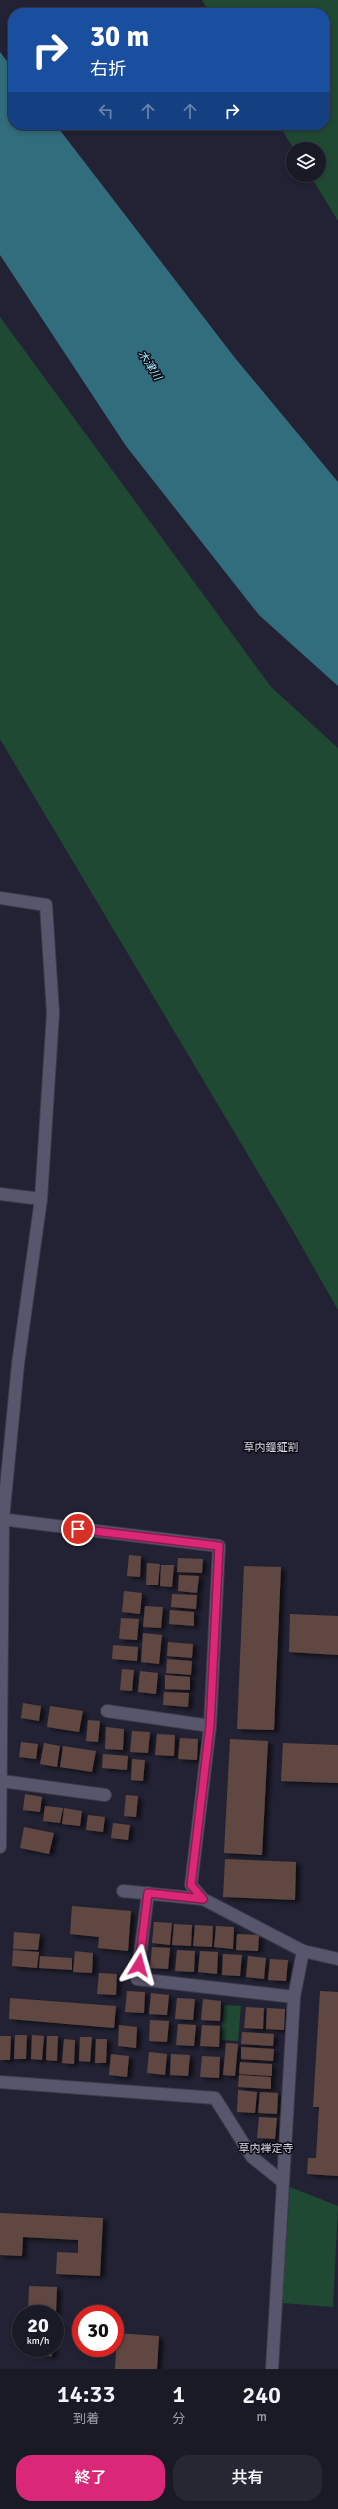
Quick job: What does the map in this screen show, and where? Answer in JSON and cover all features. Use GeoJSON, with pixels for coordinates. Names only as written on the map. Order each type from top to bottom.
{"type":"FeatureCollection","features":[{"type":"Feature","properties":{"kind":"street"},"geometry":{"type":"LineString","coordinates":[[0,898],[46,905],[53,1013],[41,1199],[18,1364],[2,1519],[2,1781],[0,1847]]}},
{"type":"Feature","properties":{"kind":"street"},"geometry":{"type":"LineString","coordinates":[[0,1194],[41,1199]]}},
{"type":"Feature","properties":{"kind":"street"},"geometry":{"type":"LineString","coordinates":[[2,1519],[219,1546],[210,1726],[191,1885],[203,1899]]}},
{"type":"Feature","properties":{"kind":"street"},"geometry":{"type":"LineString","coordinates":[[107,1711],[210,1726]]}},
{"type":"Feature","properties":{"kind":"street"},"geometry":{"type":"LineString","coordinates":[[2,1781],[105,1795]]}},
{"type":"Feature","properties":{"kind":"street"},"geometry":{"type":"LineString","coordinates":[[123,1891],[203,1899],[303,1951],[338,1959]]}},
{"type":"Feature","properties":{"kind":"street"},"geometry":{"type":"LineString","coordinates":[[148,1893],[137,1979],[294,1997]]}},
{"type":"Feature","properties":{"kind":"street"},"geometry":{"type":"LineString","coordinates":[[272,2369],[294,1997],[303,1951]]}},
{"type":"Feature","properties":{"kind":"street"},"geometry":{"type":"LineString","coordinates":[[0,2082],[215,2098],[252,2157],[284,2182]]}},
{"type":"Feature","properties":{"kind":"green space"},"geometry":{"type":"Polygon","coordinates":[[[202,0],[338,0],[338,221],[314,182],[326,182],[326,142],[290,142],[282,130],[330,130],[330,8],[207,8],[202,0]]]}},
{"type":"Feature","properties":{"kind":"green space"},"geometry":{"type":"Polygon","coordinates":[[[0,317],[271,687],[338,748],[338,1310],[292,1229],[0,739],[0,317]]]}},
{"type":"Feature","properties":{"kind":"green space"},"geometry":{"type":"Polygon","coordinates":[[[224,2005],[241,2006],[238,2041],[221,2040],[224,2005]]]}},
{"type":"Feature","properties":{"kind":"green space"},"geometry":{"type":"Polygon","coordinates":[[[290,2187],[338,2206],[333,2307],[282,2303],[290,2187]]]}},
{"type":"Feature","properties":{"kind":"water","name":"木津川"},"geometry":{"type":"Polygon","coordinates":[[[0,52],[8,62],[8,130],[60,130],[235,358],[338,482],[338,686],[259,615],[126,446],[0,255],[0,52]]]}},
{"type":"Feature","properties":{"kind":"building"},"geometry":{"type":"Polygon","coordinates":[[[129,1555],[141,1556],[140,1577],[127,1576],[129,1555]]]}},
{"type":"Feature","properties":{"kind":"building"},"geometry":{"type":"Polygon","coordinates":[[[178,1558],[203,1559],[202,1573],[177,1572],[178,1558]]]}},
{"type":"Feature","properties":{"kind":"building"},"geometry":{"type":"Polygon","coordinates":[[[147,1563],[160,1564],[158,1585],[146,1585],[147,1563]]]}},
{"type":"Feature","properties":{"kind":"building"},"geometry":{"type":"Polygon","coordinates":[[[161,1565],[174,1565],[172,1587],[160,1586],[161,1565]]]}},
{"type":"Feature","properties":{"kind":"building"},"geometry":{"type":"Polygon","coordinates":[[[244,1566],[281,1567],[274,1730],[237,1729],[244,1566]]]}},
{"type":"Feature","properties":{"kind":"building"},"geometry":{"type":"Polygon","coordinates":[[[179,1575],[199,1576],[197,1593],[178,1591],[179,1575]]]}},
{"type":"Feature","properties":{"kind":"building"},"geometry":{"type":"Polygon","coordinates":[[[124,1591],[142,1593],[140,1614],[122,1612],[124,1591]]]}},
{"type":"Feature","properties":{"kind":"building"},"geometry":{"type":"Polygon","coordinates":[[[172,1594],[197,1595],[196,1609],[171,1607],[172,1594]]]}},
{"type":"Feature","properties":{"kind":"building"},"geometry":{"type":"Polygon","coordinates":[[[145,1606],[163,1607],[161,1628],[143,1627],[145,1606]]]}},
{"type":"Feature","properties":{"kind":"building"},"geometry":{"type":"Polygon","coordinates":[[[170,1610],[194,1612],[194,1626],[169,1624],[170,1610]]]}},
{"type":"Feature","properties":{"kind":"building"},"geometry":{"type":"Polygon","coordinates":[[[290,1614],[338,1616],[338,1655],[289,1652],[290,1614]]]}},
{"type":"Feature","properties":{"kind":"building"},"geometry":{"type":"Polygon","coordinates":[[[121,1618],[139,1619],[137,1640],[119,1639],[121,1618]]]}},
{"type":"Feature","properties":{"kind":"building"},"geometry":{"type":"Polygon","coordinates":[[[143,1633],[162,1635],[159,1664],[141,1662],[143,1633]]]}},
{"type":"Feature","properties":{"kind":"building"},"geometry":{"type":"Polygon","coordinates":[[[168,1642],[193,1644],[192,1658],[167,1656],[168,1642]]]}},
{"type":"Feature","properties":{"kind":"building"},"geometry":{"type":"Polygon","coordinates":[[[113,1645],[138,1647],[137,1661],[112,1659],[113,1645]]]}},
{"type":"Feature","properties":{"kind":"building"},"geometry":{"type":"Polygon","coordinates":[[[167,1659],[192,1661],[191,1675],[166,1673],[167,1659]]]}},
{"type":"Feature","properties":{"kind":"building"},"geometry":{"type":"Polygon","coordinates":[[[122,1669],[134,1670],[132,1691],[120,1690],[122,1669]]]}},
{"type":"Feature","properties":{"kind":"building"},"geometry":{"type":"Polygon","coordinates":[[[140,1671],[158,1673],[156,1694],[138,1692],[140,1671]]]}},
{"type":"Feature","properties":{"kind":"building"},"geometry":{"type":"Polygon","coordinates":[[[165,1675],[190,1677],[190,1690],[165,1689],[165,1675]]]}},
{"type":"Feature","properties":{"kind":"building"},"geometry":{"type":"Polygon","coordinates":[[[164,1692],[189,1693],[188,1707],[163,1705],[164,1692]]]}},
{"type":"Feature","properties":{"kind":"building"},"geometry":{"type":"Polygon","coordinates":[[[23,1703],[41,1706],[39,1721],[21,1718],[23,1703]]]}},
{"type":"Feature","properties":{"kind":"building"},"geometry":{"type":"Polygon","coordinates":[[[50,1706],[83,1711],[79,1732],[47,1727],[50,1706]]]}},
{"type":"Feature","properties":{"kind":"building"},"geometry":{"type":"Polygon","coordinates":[[[88,1720],[100,1721],[98,1742],[86,1741],[88,1720]]]}},
{"type":"Feature","properties":{"kind":"building"},"geometry":{"type":"Polygon","coordinates":[[[106,1727],[124,1729],[123,1750],[105,1749],[106,1727]]]}},
{"type":"Feature","properties":{"kind":"building"},"geometry":{"type":"Polygon","coordinates":[[[132,1731],[150,1732],[148,1753],[130,1752],[132,1731]]]}},
{"type":"Feature","properties":{"kind":"building"},"geometry":{"type":"Polygon","coordinates":[[[157,1734],[175,1735],[174,1756],[155,1755],[157,1734]]]}},
{"type":"Feature","properties":{"kind":"building"},"geometry":{"type":"Polygon","coordinates":[[[180,1738],[198,1739],[197,1760],[178,1759],[180,1738]]]}},
{"type":"Feature","properties":{"kind":"building"},"geometry":{"type":"Polygon","coordinates":[[[230,1739],[268,1741],[262,1855],[224,1853],[230,1739]]]}},
{"type":"Feature","properties":{"kind":"building"},"geometry":{"type":"Polygon","coordinates":[[[21,1742],[38,1744],[36,1759],[19,1757],[21,1742]]]}},
{"type":"Feature","properties":{"kind":"building"},"geometry":{"type":"Polygon","coordinates":[[[44,1743],[60,1746],[57,1767],[40,1764],[44,1743]]]}},
{"type":"Feature","properties":{"kind":"building"},"geometry":{"type":"Polygon","coordinates":[[[283,1743],[338,1745],[338,1783],[281,1781],[283,1743]]]}},
{"type":"Feature","properties":{"kind":"building"},"geometry":{"type":"Polygon","coordinates":[[[63,1746],[96,1751],[92,1772],[60,1767],[63,1746]]]}},
{"type":"Feature","properties":{"kind":"building"},"geometry":{"type":"Polygon","coordinates":[[[103,1754],[128,1756],[127,1770],[102,1768],[103,1754]]]}},
{"type":"Feature","properties":{"kind":"building"},"geometry":{"type":"Polygon","coordinates":[[[132,1759],[145,1760],[143,1781],[131,1780],[132,1759]]]}},
{"type":"Feature","properties":{"kind":"building"},"geometry":{"type":"Polygon","coordinates":[[[25,1794],[42,1797],[40,1812],[23,1810],[25,1794]]]}},
{"type":"Feature","properties":{"kind":"building"},"geometry":{"type":"Polygon","coordinates":[[[126,1795],[138,1796],[136,1817],[124,1816],[126,1795]]]}},
{"type":"Feature","properties":{"kind":"building"},"geometry":{"type":"Polygon","coordinates":[[[45,1806],[63,1808],[60,1823],[43,1821],[45,1806]]]}},
{"type":"Feature","properties":{"kind":"building"},"geometry":{"type":"Polygon","coordinates":[[[64,1808],[82,1811],[80,1826],[62,1824],[64,1808]]]}},
{"type":"Feature","properties":{"kind":"building"},"geometry":{"type":"Polygon","coordinates":[[[88,1815],[105,1817],[103,1832],[86,1830],[88,1815]]]}},
{"type":"Feature","properties":{"kind":"building"},"geometry":{"type":"Polygon","coordinates":[[[113,1823],[130,1825],[128,1840],[111,1838],[113,1823]]]}},
{"type":"Feature","properties":{"kind":"building"},"geometry":{"type":"Polygon","coordinates":[[[24,1827],[54,1833],[49,1854],[20,1848],[24,1827]]]}},
{"type":"Feature","properties":{"kind":"building"},"geometry":{"type":"Polygon","coordinates":[[[225,1859],[296,1862],[295,1900],[223,1897],[225,1859]]]}},
{"type":"Feature","properties":{"kind":"building"},"geometry":{"type":"Polygon","coordinates":[[[72,1906],[131,1911],[128,1951],[98,1948],[99,1937],[70,1934],[72,1906]]]}},
{"type":"Feature","properties":{"kind":"building"},"geometry":{"type":"Polygon","coordinates":[[[154,1922],[172,1923],[170,1945],[152,1943],[154,1922]]]}},
{"type":"Feature","properties":{"kind":"building"},"geometry":{"type":"Polygon","coordinates":[[[174,1924],[192,1925],[191,1946],[172,1945],[174,1924]]]}},
{"type":"Feature","properties":{"kind":"building"},"geometry":{"type":"Polygon","coordinates":[[[195,1925],[213,1926],[212,1947],[193,1946],[195,1925]]]}},
{"type":"Feature","properties":{"kind":"building"},"geometry":{"type":"Polygon","coordinates":[[[216,1926],[234,1927],[233,1949],[214,1947],[216,1926]]]}},
{"type":"Feature","properties":{"kind":"building"},"geometry":{"type":"Polygon","coordinates":[[[14,1932],[40,1934],[38,1950],[13,1949],[14,1932]]]}},
{"type":"Feature","properties":{"kind":"building"},"geometry":{"type":"Polygon","coordinates":[[[237,1934],[259,1935],[258,1951],[236,1950],[237,1934]]]}},
{"type":"Feature","properties":{"kind":"building"},"geometry":{"type":"Polygon","coordinates":[[[152,1947],[170,1948],[168,1969],[150,1968],[152,1947]]]}},
{"type":"Feature","properties":{"kind":"building"},"geometry":{"type":"Polygon","coordinates":[[[13,1950],[39,1952],[37,1968],[12,1966],[13,1950]]]}},
{"type":"Feature","properties":{"kind":"building"},"geometry":{"type":"Polygon","coordinates":[[[177,1950],[195,1951],[194,1972],[175,1971],[177,1950]]]}},
{"type":"Feature","properties":{"kind":"building"},"geometry":{"type":"Polygon","coordinates":[[[75,1951],[93,1953],[92,1973],[73,1972],[75,1951]]]}},
{"type":"Feature","properties":{"kind":"building"},"geometry":{"type":"Polygon","coordinates":[[[200,1951],[218,1952],[217,1974],[198,1972],[200,1951]]]}},
{"type":"Feature","properties":{"kind":"building"},"geometry":{"type":"Polygon","coordinates":[[[223,1954],[242,1955],[240,1976],[222,1975],[223,1954]]]}},
{"type":"Feature","properties":{"kind":"building"},"geometry":{"type":"Polygon","coordinates":[[[40,1956],[72,1958],[72,1970],[39,1968],[40,1956]]]}},
{"type":"Feature","properties":{"kind":"building"},"geometry":{"type":"Polygon","coordinates":[[[248,1956],[266,1958],[264,1979],[246,1977],[248,1956]]]}},
{"type":"Feature","properties":{"kind":"building"},"geometry":{"type":"Polygon","coordinates":[[[270,1959],[288,1960],[286,1981],[268,1980],[270,1959]]]}},
{"type":"Feature","properties":{"kind":"building"},"geometry":{"type":"Polygon","coordinates":[[[99,1973],[117,1974],[116,1995],[97,1994],[99,1973]]]}},
{"type":"Feature","properties":{"kind":"building"},"geometry":{"type":"Polygon","coordinates":[[[127,1991],[145,1992],[144,2013],[125,2012],[127,1991]]]}},
{"type":"Feature","properties":{"kind":"building"},"geometry":{"type":"Polygon","coordinates":[[[320,1991],[338,1992],[338,2176],[307,2174],[308,2158],[316,2158],[319,2107],[313,2107],[320,1991]]]}},
{"type":"Feature","properties":{"kind":"building"},"geometry":{"type":"Polygon","coordinates":[[[151,1993],[169,1995],[167,2015],[149,2014],[151,1993]]]}},
{"type":"Feature","properties":{"kind":"building"},"geometry":{"type":"Polygon","coordinates":[[[10,1998],[116,2006],[114,2028],[9,2019],[10,1998]]]}},
{"type":"Feature","properties":{"kind":"building"},"geometry":{"type":"Polygon","coordinates":[[[177,1998],[195,1999],[193,2020],[175,2019],[177,1998]]]}},
{"type":"Feature","properties":{"kind":"building"},"geometry":{"type":"Polygon","coordinates":[[[203,1999],[221,2001],[220,2021],[201,2020],[203,1999]]]}},
{"type":"Feature","properties":{"kind":"building"},"geometry":{"type":"Polygon","coordinates":[[[246,2007],[264,2008],[263,2029],[244,2028],[246,2007]]]}},
{"type":"Feature","properties":{"kind":"building"},"geometry":{"type":"Polygon","coordinates":[[[267,2008],[285,2009],[284,2030],[266,2029],[267,2008]]]}},
{"type":"Feature","properties":{"kind":"building"},"geometry":{"type":"Polygon","coordinates":[[[150,2020],[169,2021],[167,2042],[149,2041],[150,2020]]]}},
{"type":"Feature","properties":{"kind":"building"},"geometry":{"type":"Polygon","coordinates":[[[178,2024],[196,2025],[194,2046],[176,2045],[178,2024]]]}},
{"type":"Feature","properties":{"kind":"building"},"geometry":{"type":"Polygon","coordinates":[[[119,2025],[137,2027],[136,2048],[118,2046],[119,2025]]]}},
{"type":"Feature","properties":{"kind":"building"},"geometry":{"type":"Polygon","coordinates":[[[202,2025],[220,2026],[219,2047],[200,2046],[202,2025]]]}},
{"type":"Feature","properties":{"kind":"building"},"geometry":{"type":"Polygon","coordinates":[[[242,2032],[274,2034],[273,2046],[241,2044],[242,2032]]]}},
{"type":"Feature","properties":{"kind":"building"},"geometry":{"type":"Polygon","coordinates":[[[15,2035],[27,2035],[26,2059],[14,2059],[15,2035]]]}},
{"type":"Feature","properties":{"kind":"building"},"geometry":{"type":"Polygon","coordinates":[[[32,2035],[44,2036],[42,2060],[31,2059],[32,2035]]]}},
{"type":"Feature","properties":{"kind":"building"},"geometry":{"type":"Polygon","coordinates":[[[0,2036],[11,2036],[10,2060],[0,2060],[0,2036]]]}},
{"type":"Feature","properties":{"kind":"building"},"geometry":{"type":"Polygon","coordinates":[[[47,2036],[58,2036],[57,2061],[46,2060],[47,2036]]]}},
{"type":"Feature","properties":{"kind":"building"},"geometry":{"type":"Polygon","coordinates":[[[80,2037],[92,2037],[90,2062],[79,2061],[80,2037]]]}},
{"type":"Feature","properties":{"kind":"building"},"geometry":{"type":"Polygon","coordinates":[[[64,2039],[75,2040],[74,2064],[62,2063],[64,2039]]]}},
{"type":"Feature","properties":{"kind":"building"},"geometry":{"type":"Polygon","coordinates":[[[96,2039],[107,2039],[106,2063],[95,2063],[96,2039]]]}},
{"type":"Feature","properties":{"kind":"building"},"geometry":{"type":"Polygon","coordinates":[[[226,2043],[238,2044],[235,2076],[223,2075],[226,2043]]]}},
{"type":"Feature","properties":{"kind":"building"},"geometry":{"type":"Polygon","coordinates":[[[241,2047],[274,2049],[273,2061],[241,2059],[241,2047]]]}},
{"type":"Feature","properties":{"kind":"building"},"geometry":{"type":"Polygon","coordinates":[[[149,2052],[167,2054],[165,2075],[147,2073],[149,2052]]]}},
{"type":"Feature","properties":{"kind":"building"},"geometry":{"type":"Polygon","coordinates":[[[111,2054],[129,2056],[127,2077],[109,2075],[111,2054]]]}},
{"type":"Feature","properties":{"kind":"building"},"geometry":{"type":"Polygon","coordinates":[[[171,2054],[190,2055],[188,2076],[170,2075],[171,2054]]]}},
{"type":"Feature","properties":{"kind":"building"},"geometry":{"type":"Polygon","coordinates":[[[202,2056],[220,2057],[219,2078],[200,2077],[202,2056]]]}},
{"type":"Feature","properties":{"kind":"building"},"geometry":{"type":"Polygon","coordinates":[[[240,2062],[272,2064],[272,2076],[239,2074],[240,2062]]]}},
{"type":"Feature","properties":{"kind":"building"},"geometry":{"type":"Polygon","coordinates":[[[239,2075],[271,2077],[271,2089],[238,2087],[239,2075]]]}},
{"type":"Feature","properties":{"kind":"building"},"geometry":{"type":"Polygon","coordinates":[[[238,2090],[257,2092],[255,2113],[237,2112],[238,2090]]]}},
{"type":"Feature","properties":{"kind":"building"},"geometry":{"type":"Polygon","coordinates":[[[260,2092],[278,2093],[277,2114],[258,2113],[260,2092]]]}},
{"type":"Feature","properties":{"kind":"building"},"geometry":{"type":"Polygon","coordinates":[[[259,2117],[277,2118],[275,2139],[257,2138],[259,2117]]]}},
{"type":"Feature","properties":{"kind":"building"},"geometry":{"type":"Polygon","coordinates":[[[0,2213],[103,2218],[100,2276],[56,2274],[57,2252],[78,2253],[78,2240],[23,2237],[22,2256],[0,2255],[0,2213]]]}},
{"type":"Feature","properties":{"kind":"building"},"geometry":{"type":"Polygon","coordinates":[[[29,2286],[57,2287],[56,2305],[28,2305],[29,2286]]]}},
{"type":"Feature","properties":{"kind":"building"},"geometry":{"type":"Polygon","coordinates":[[[124,2334],[159,2336],[157,2369],[115,2369],[116,2357],[124,2357],[124,2334]]]}},
{"type":"Feature","properties":{"kind":"district","name":"草内鐘鉦割"},"geometry":{"type":"Point","coordinates":[271,1447]}},
{"type":"Feature","properties":{"kind":"district","name":"草内禅定寺"},"geometry":{"type":"Point","coordinates":[266,2148]}},
{"type":"Feature","properties":{"kind":"route"},"geometry":{"type":"LineString","coordinates":[[78,1529],[219,1546],[210,1726],[191,1885],[203,1899],[148,1893],[139,1965]]}}]}
